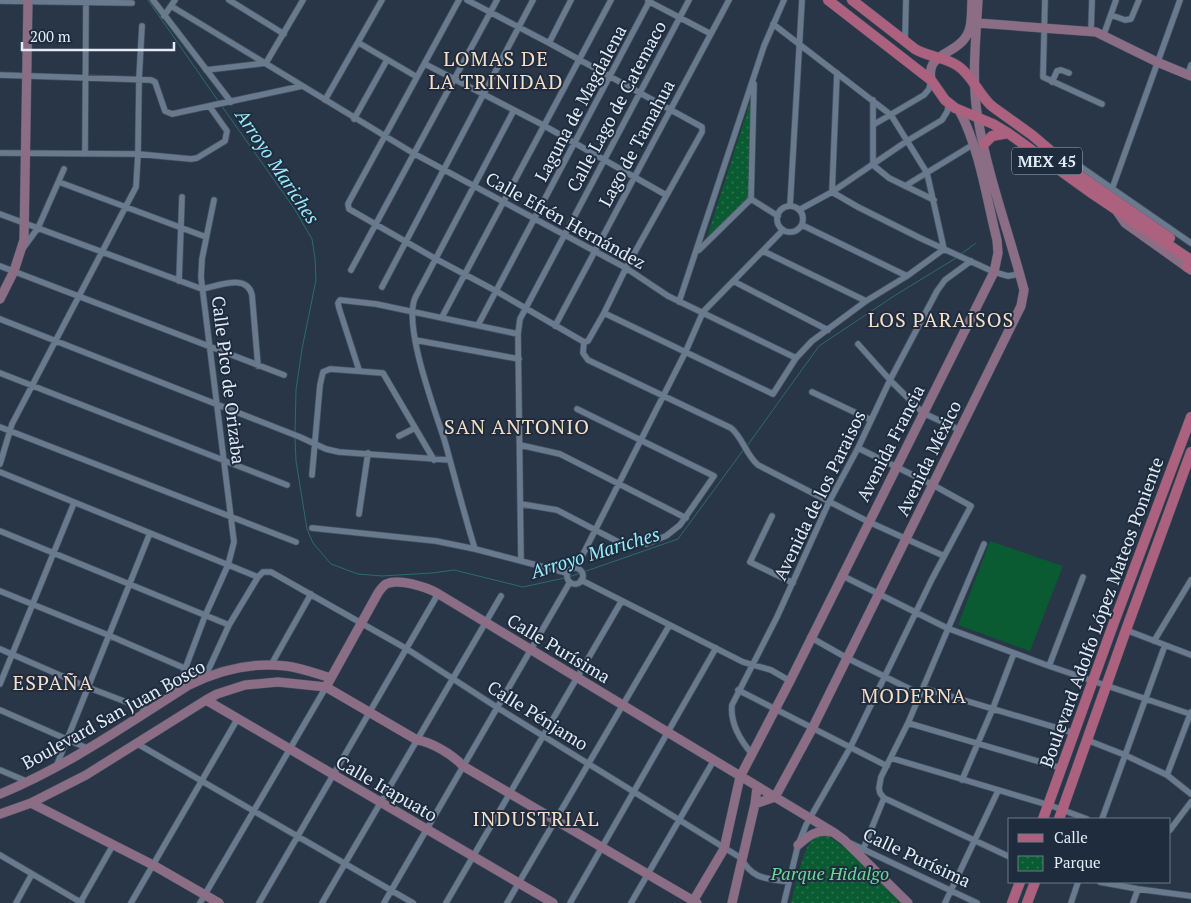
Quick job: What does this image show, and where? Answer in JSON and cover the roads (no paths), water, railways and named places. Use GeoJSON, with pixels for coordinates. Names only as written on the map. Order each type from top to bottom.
{"type":"FeatureCollection","features":[{"type":"Feature","properties":{"kind":"main road","name":"MEX 45"},"geometry":{"type":"LineString","coordinates":[[828,0],[931,80],[950,104],[960,112],[978,118],[1008,133],[1114,208]]}},
{"type":"Feature","properties":{"kind":"main road","name":"MEX 45"},"geometry":{"type":"LineString","coordinates":[[857,2],[905,42],[922,53],[959,66],[988,103],[1079,175],[1191,253]]}},
{"type":"Feature","properties":{"kind":"main road"},"geometry":{"type":"LineString","coordinates":[[979,144],[992,136],[1008,133]]}},
{"type":"Feature","properties":{"kind":"main road"},"geometry":{"type":"LineString","coordinates":[[1137,206],[1153,226]]}},
{"type":"Feature","properties":{"kind":"main road"},"geometry":{"type":"LineString","coordinates":[[1114,208],[1132,220],[1190,267]]}},
{"type":"Feature","properties":{"kind":"main road","name":"Boulevard Adolfo López Mateos Poniente"},"geometry":{"type":"LineString","coordinates":[[1043,818],[1191,417]]}},
{"type":"Feature","properties":{"kind":"main road","name":"Boulevard Adolfo López Mateos Poniente"},"geometry":{"type":"LineString","coordinates":[[1061,815],[1086,740],[1191,452]]}},
{"type":"Feature","properties":{"kind":"main road"},"geometry":{"type":"LineString","coordinates":[[1012,903],[1020,883]]}},
{"type":"Feature","properties":{"kind":"main road"},"geometry":{"type":"LineString","coordinates":[[1027,903],[1035,883]]}},
{"type":"Feature","properties":{"kind":"street"},"geometry":{"type":"LineString","coordinates":[[153,0],[231,102]]}},
{"type":"Feature","properties":{"kind":"street"},"geometry":{"type":"LineString","coordinates":[[229,0],[284,34]]}},
{"type":"Feature","properties":{"kind":"street"},"geometry":{"type":"LineString","coordinates":[[325,100],[382,0]]}},
{"type":"Feature","properties":{"kind":"street"},"geometry":{"type":"LineString","coordinates":[[459,0],[350,200],[348,204],[349,209],[584,342]]}},
{"type":"Feature","properties":{"kind":"street"},"geometry":{"type":"LineString","coordinates":[[467,0],[671,109],[700,125],[702,129],[626,268],[604,313],[588,340],[584,342]]}},
{"type":"Feature","properties":{"kind":"street"},"geometry":{"type":"LineString","coordinates":[[351,270],[497,0]]}},
{"type":"Feature","properties":{"kind":"street"},"geometry":{"type":"LineString","coordinates":[[382,287],[533,0]]}},
{"type":"Feature","properties":{"kind":"street"},"geometry":{"type":"LineString","coordinates":[[549,43],[571,0]]}},
{"type":"Feature","properties":{"kind":"street"},"geometry":{"type":"LineString","coordinates":[[442,317],[611,0]]}},
{"type":"Feature","properties":{"kind":"street","name":"Calle Lago de Catemaco"},"geometry":{"type":"LineString","coordinates":[[521,561],[519,324],[525,308],[566,236],[604,159],[689,0]]}},
{"type":"Feature","properties":{"kind":"street","name":"Lago de Tamahua"},"geometry":{"type":"LineString","coordinates":[[555,326],[729,0]]}},
{"type":"Feature","properties":{"kind":"street"},"geometry":{"type":"LineString","coordinates":[[679,302],[764,46],[784,0]]}},
{"type":"Feature","properties":{"kind":"street"},"geometry":{"type":"LineString","coordinates":[[790,206],[802,0]]}},
{"type":"Feature","properties":{"kind":"street"},"geometry":{"type":"LineString","coordinates":[[905,42],[906,0]]}},
{"type":"Feature","properties":{"kind":"street"},"geometry":{"type":"LineString","coordinates":[[873,125],[924,95],[929,89],[932,65],[964,40],[968,34],[972,0]]}},
{"type":"Feature","properties":{"kind":"street","name":"Avenida México"},"geometry":{"type":"LineString","coordinates":[[775,797],[812,729],[1021,306],[1024,290],[1020,274],[979,144],[974,65],[978,0]]}},
{"type":"Feature","properties":{"kind":"street"},"geometry":{"type":"LineString","coordinates":[[1045,0],[1042,75],[1045,79],[1102,104]]}},
{"type":"Feature","properties":{"kind":"street"},"geometry":{"type":"LineString","coordinates":[[1091,31],[1092,0]]}},
{"type":"Feature","properties":{"kind":"street"},"geometry":{"type":"LineString","coordinates":[[1104,34],[1116,0]]}},
{"type":"Feature","properties":{"kind":"street"},"geometry":{"type":"LineString","coordinates":[[1111,15],[1125,20],[1131,18],[1139,0]]}},
{"type":"Feature","properties":{"kind":"street"},"geometry":{"type":"LineString","coordinates":[[1112,189],[1180,0]]}},
{"type":"Feature","properties":{"kind":"street"},"geometry":{"type":"LineString","coordinates":[[0,1],[132,3]]}},
{"type":"Feature","properties":{"kind":"street"},"geometry":{"type":"LineString","coordinates":[[22,251],[25,224],[28,1]]}},
{"type":"Feature","properties":{"kind":"street"},"geometry":{"type":"LineString","coordinates":[[85,1],[85,154]]}},
{"type":"Feature","properties":{"kind":"street"},"geometry":{"type":"LineString","coordinates":[[206,70],[266,63],[301,1]]}},
{"type":"Feature","properties":{"kind":"street"},"geometry":{"type":"LineString","coordinates":[[649,1],[711,34]]}},
{"type":"Feature","properties":{"kind":"street","name":"Laguna de Magdalena"},"geometry":{"type":"LineString","coordinates":[[478,324],[536,219],[649,1]]}},
{"type":"Feature","properties":{"kind":"street"},"geometry":{"type":"LineString","coordinates":[[164,16],[173,3]]}},
{"type":"Feature","properties":{"kind":"street","name":"Calle Efrén Hernández"},"geometry":{"type":"LineString","coordinates":[[173,3],[384,137],[626,268],[654,288],[679,302],[796,358]]}},
{"type":"Feature","properties":{"kind":"street"},"geometry":{"type":"LineString","coordinates":[[977,23],[1091,31],[1104,34],[1157,62],[1190,72]]}},
{"type":"Feature","properties":{"kind":"street"},"geometry":{"type":"LineString","coordinates":[[773,24],[891,115],[927,173],[944,249]]}},
{"type":"Feature","properties":{"kind":"street"},"geometry":{"type":"LineString","coordinates":[[0,464],[10,431],[136,187],[142,26]]}},
{"type":"Feature","properties":{"kind":"street"},"geometry":{"type":"LineString","coordinates":[[359,43],[417,77]]}},
{"type":"Feature","properties":{"kind":"street"},"geometry":{"type":"LineString","coordinates":[[354,119],[387,60]]}},
{"type":"Feature","properties":{"kind":"street"},"geometry":{"type":"LineString","coordinates":[[425,64],[514,110],[666,195]]}},
{"type":"Feature","properties":{"kind":"street"},"geometry":{"type":"LineString","coordinates":[[1052,82],[1057,71],[1062,70],[1070,73]]}},
{"type":"Feature","properties":{"kind":"street"},"geometry":{"type":"LineString","coordinates":[[832,192],[837,74]]}},
{"type":"Feature","properties":{"kind":"street"},"geometry":{"type":"LineString","coordinates":[[0,75],[151,80],[155,82],[165,111],[170,114],[302,86]]}},
{"type":"Feature","properties":{"kind":"street"},"geometry":{"type":"LineString","coordinates":[[696,252],[751,198],[755,77]]}},
{"type":"Feature","properties":{"kind":"street"},"geometry":{"type":"LineString","coordinates":[[873,100],[873,165]]}},
{"type":"Feature","properties":{"kind":"street"},"geometry":{"type":"LineString","coordinates":[[800,210],[832,192],[907,141],[942,120],[950,104]]}},
{"type":"Feature","properties":{"kind":"street"},"geometry":{"type":"LineString","coordinates":[[0,153],[138,154],[197,158],[225,141],[227,132],[213,106]]}},
{"type":"Feature","properties":{"kind":"street"},"geometry":{"type":"LineString","coordinates":[[475,549],[426,381],[415,340],[411,311],[415,298],[514,110]]}},
{"type":"Feature","properties":{"kind":"street","name":"Avenida Francia"},"geometry":{"type":"LineString","coordinates":[[694,902],[724,849],[740,777],[790,681],[810,637],[994,272],[998,253],[997,240],[979,144],[960,112]]}},
{"type":"Feature","properties":{"kind":"street"},"geometry":{"type":"LineString","coordinates":[[906,186],[979,144]]}},
{"type":"Feature","properties":{"kind":"street"},"geometry":{"type":"LineString","coordinates":[[1060,159],[1076,164],[1191,243]]}},
{"type":"Feature","properties":{"kind":"street"},"geometry":{"type":"LineString","coordinates":[[873,165],[889,178],[934,200]]}},
{"type":"Feature","properties":{"kind":"street"},"geometry":{"type":"LineString","coordinates":[[0,300],[22,251],[38,228],[64,169]]}},
{"type":"Feature","properties":{"kind":"street"},"geometry":{"type":"LineString","coordinates":[[59,182],[206,237]]}},
{"type":"Feature","properties":{"kind":"street"},"geometry":{"type":"LineString","coordinates":[[832,192],[951,253],[994,272],[1008,276],[1020,274]]}},
{"type":"Feature","properties":{"kind":"street"},"geometry":{"type":"LineString","coordinates":[[178,281],[182,197]]}},
{"type":"Feature","properties":{"kind":"street"},"geometry":{"type":"LineString","coordinates":[[751,198],[778,216]]}},
{"type":"Feature","properties":{"kind":"street","name":"Calle Pico de Orizaba"},"geometry":{"type":"LineString","coordinates":[[175,694],[205,616],[228,565],[234,542],[202,289],[201,268],[214,200]]}},
{"type":"Feature","properties":{"kind":"street"},"geometry":{"type":"LineString","coordinates":[[790,206],[800,210],[803,217],[802,225],[796,231],[783,230],[778,224],[778,216],[782,209],[790,206]]}},
{"type":"Feature","properties":{"kind":"street"},"geometry":{"type":"LineString","coordinates":[[1114,208],[1126,223],[1190,267]]}},
{"type":"Feature","properties":{"kind":"street"},"geometry":{"type":"LineString","coordinates":[[0,214],[202,289],[236,282],[245,283],[250,288],[258,366]]}},
{"type":"Feature","properties":{"kind":"street"},"geometry":{"type":"LineString","coordinates":[[802,225],[907,276]]}},
{"type":"Feature","properties":{"kind":"street"},"geometry":{"type":"LineString","coordinates":[[312,528],[410,538],[475,549],[521,561],[568,577],[577,584],[581,560],[685,353],[703,312],[783,230]]}},
{"type":"Feature","properties":{"kind":"street"},"geometry":{"type":"LineString","coordinates":[[604,313],[773,394],[796,358],[812,342],[866,301],[907,276],[944,249]]}},
{"type":"Feature","properties":{"kind":"street"},"geometry":{"type":"LineString","coordinates":[[763,251],[866,301]]}},
{"type":"Feature","properties":{"kind":"street","name":"Avenida de los Paraisos"},"geometry":{"type":"LineString","coordinates":[[752,754],[739,736],[731,714],[732,705],[738,690],[777,617],[829,502],[858,448],[890,380],[941,284],[971,261]]}},
{"type":"Feature","properties":{"kind":"street"},"geometry":{"type":"LineString","coordinates":[[0,266],[284,375]]}},
{"type":"Feature","properties":{"kind":"street"},"geometry":{"type":"LineString","coordinates":[[733,281],[828,330]]}},
{"type":"Feature","properties":{"kind":"street"},"geometry":{"type":"LineString","coordinates":[[360,370],[339,308],[338,302],[345,300],[478,324],[518,334]]}},
{"type":"Feature","properties":{"kind":"street"},"geometry":{"type":"LineString","coordinates":[[0,319],[300,436],[333,451],[450,460]]}},
{"type":"Feature","properties":{"kind":"street"},"geometry":{"type":"LineString","coordinates":[[415,340],[519,359]]}},
{"type":"Feature","properties":{"kind":"street"},"geometry":{"type":"LineString","coordinates":[[584,342],[583,353],[588,360],[731,428],[749,456],[758,465],[869,522],[944,556]]}},
{"type":"Feature","properties":{"kind":"street"},"geometry":{"type":"LineString","coordinates":[[858,344],[923,413],[960,430]]}},
{"type":"Feature","properties":{"kind":"street"},"geometry":{"type":"LineString","coordinates":[[312,474],[323,372],[330,369],[360,370],[384,374],[434,460]]}},
{"type":"Feature","properties":{"kind":"street"},"geometry":{"type":"LineString","coordinates":[[0,374],[287,486]]}},
{"type":"Feature","properties":{"kind":"street"},"geometry":{"type":"LineString","coordinates":[[812,392],[871,420]]}},
{"type":"Feature","properties":{"kind":"street"},"geometry":{"type":"LineString","coordinates":[[577,409],[714,476],[686,518],[673,532],[646,544]]}},
{"type":"Feature","properties":{"kind":"street"},"geometry":{"type":"LineString","coordinates":[[0,427],[296,542]]}},
{"type":"Feature","properties":{"kind":"street"},"geometry":{"type":"LineString","coordinates":[[399,436],[415,428]]}},
{"type":"Feature","properties":{"kind":"street"},"geometry":{"type":"LineString","coordinates":[[520,446],[560,454],[686,518]]}},
{"type":"Feature","properties":{"kind":"street"},"geometry":{"type":"LineString","coordinates":[[784,903],[798,845],[806,826],[850,748],[944,556],[971,506],[858,448]]}},
{"type":"Feature","properties":{"kind":"street"},"geometry":{"type":"LineString","coordinates":[[359,514],[368,453]]}},
{"type":"Feature","properties":{"kind":"street"},"geometry":{"type":"LineString","coordinates":[[0,472],[258,577],[229,626],[206,677],[0,591]]}},
{"type":"Feature","properties":{"kind":"street"},"geometry":{"type":"LineString","coordinates":[[0,684],[74,503]]}},
{"type":"Feature","properties":{"kind":"street"},"geometry":{"type":"LineString","coordinates":[[521,504],[557,510],[628,547]]}},
{"type":"Feature","properties":{"kind":"street"},"geometry":{"type":"LineString","coordinates":[[772,516],[750,562],[793,583]]}},
{"type":"Feature","properties":{"kind":"street"},"geometry":{"type":"LineString","coordinates":[[0,531],[229,626]]}},
{"type":"Feature","properties":{"kind":"street"},"geometry":{"type":"LineString","coordinates":[[56,768],[66,738],[150,533]]}},
{"type":"Feature","properties":{"kind":"street"},"geometry":{"type":"LineString","coordinates":[[984,544],[908,723],[881,777],[879,788],[884,798],[1008,856]]}},
{"type":"Feature","properties":{"kind":"street"},"geometry":{"type":"LineString","coordinates":[[384,903],[498,708],[530,650],[570,570],[580,574],[621,602],[751,665],[771,670],[790,681]]}},
{"type":"Feature","properties":{"kind":"street","name":"Calle Pénjamo"},"geometry":{"type":"LineString","coordinates":[[258,577],[263,572],[268,571],[361,622],[741,858],[747,868],[757,876],[789,882]]}},
{"type":"Feature","properties":{"kind":"street"},"geometry":{"type":"LineString","coordinates":[[842,575],[947,628],[1145,700],[1190,713],[1167,775]]}},
{"type":"Feature","properties":{"kind":"street"},"geometry":{"type":"LineString","coordinates":[[1049,666],[1084,577]]}},
{"type":"Feature","properties":{"kind":"street"},"geometry":{"type":"LineString","coordinates":[[1154,641],[1191,580]]}},
{"type":"Feature","properties":{"kind":"street","name":"Calle Purísima"},"geometry":{"type":"LineString","coordinates":[[326,687],[378,593],[387,584],[396,582],[424,588],[438,594],[668,732],[833,832],[861,852],[977,903]]}},
{"type":"Feature","properties":{"kind":"street"},"geometry":{"type":"LineString","coordinates":[[271,665],[311,594]]}},
{"type":"Feature","properties":{"kind":"street"},"geometry":{"type":"LineString","coordinates":[[259,903],[371,713],[438,594]]}},
{"type":"Feature","properties":{"kind":"street"},"geometry":{"type":"LineString","coordinates":[[322,903],[501,596]]}},
{"type":"Feature","properties":{"kind":"street"},"geometry":{"type":"LineString","coordinates":[[446,903],[621,602]]}},
{"type":"Feature","properties":{"kind":"street"},"geometry":{"type":"LineString","coordinates":[[507,903],[669,626]]}},
{"type":"Feature","properties":{"kind":"street"},"geometry":{"type":"LineString","coordinates":[[1126,630],[1191,655]]}},
{"type":"Feature","properties":{"kind":"street"},"geometry":{"type":"LineString","coordinates":[[810,637],[886,677],[921,691],[993,708],[1074,733]]}},
{"type":"Feature","properties":{"kind":"street"},"geometry":{"type":"LineString","coordinates":[[1102,818],[1165,645]]}},
{"type":"Feature","properties":{"kind":"street"},"geometry":{"type":"LineString","coordinates":[[570,903],[716,648]]}},
{"type":"Feature","properties":{"kind":"street"},"geometry":{"type":"LineString","coordinates":[[0,649],[87,687],[150,711]]}},
{"type":"Feature","properties":{"kind":"street"},"geometry":{"type":"LineString","coordinates":[[962,780],[1014,653]]}},
{"type":"Feature","properties":{"kind":"street","name":"Boulevard San Juan Bosco"},"geometry":{"type":"LineString","coordinates":[[0,794],[56,768],[90,749],[175,694],[206,677],[233,669],[271,665],[288,666],[331,678]]}},
{"type":"Feature","properties":{"kind":"street","name":"Boulevard San Juan Bosco"},"geometry":{"type":"LineString","coordinates":[[0,814],[31,802],[86,775],[206,700],[228,690],[260,683],[278,682],[326,687]]}},
{"type":"Feature","properties":{"kind":"street"},"geometry":{"type":"LineString","coordinates":[[202,899],[326,687],[456,765],[463,766],[694,902]]}},
{"type":"Feature","properties":{"kind":"street"},"geometry":{"type":"LineString","coordinates":[[738,690],[887,766]]}},
{"type":"Feature","properties":{"kind":"street","name":"Calle Irapuato"},"geometry":{"type":"LineString","coordinates":[[206,700],[425,830],[553,903]]}},
{"type":"Feature","properties":{"kind":"street"},"geometry":{"type":"LineString","coordinates":[[0,710],[90,749]]}},
{"type":"Feature","properties":{"kind":"street"},"geometry":{"type":"LineString","coordinates":[[131,903],[238,718]]}},
{"type":"Feature","properties":{"kind":"street"},"geometry":{"type":"LineString","coordinates":[[908,723],[1061,768]]}},
{"type":"Feature","properties":{"kind":"street"},"geometry":{"type":"LineString","coordinates":[[1086,740],[1125,755],[1167,775],[1191,794]]}},
{"type":"Feature","properties":{"kind":"street"},"geometry":{"type":"LineString","coordinates":[[136,743],[413,903]]}},
{"type":"Feature","properties":{"kind":"street"},"geometry":{"type":"LineString","coordinates":[[891,758],[1048,805],[1061,815],[1080,818]]}},
{"type":"Feature","properties":{"kind":"street"},"geometry":{"type":"LineString","coordinates":[[631,903],[714,760]]}},
{"type":"Feature","properties":{"kind":"street"},"geometry":{"type":"LineString","coordinates":[[0,770],[26,782]]}},
{"type":"Feature","properties":{"kind":"street"},"geometry":{"type":"LineString","coordinates":[[732,903],[755,804],[757,787]]}},
{"type":"Feature","properties":{"kind":"street"},"geometry":{"type":"LineString","coordinates":[[946,903],[998,791]]}},
{"type":"Feature","properties":{"kind":"street"},"geometry":{"type":"LineString","coordinates":[[755,804],[775,797]]}},
{"type":"Feature","properties":{"kind":"street"},"geometry":{"type":"LineString","coordinates":[[861,852],[884,798]]}},
{"type":"Feature","properties":{"kind":"street"},"geometry":{"type":"LineString","coordinates":[[31,802],[153,865],[202,899],[219,903]]}},
{"type":"Feature","properties":{"kind":"street"},"geometry":{"type":"LineString","coordinates":[[1171,829],[1191,802]]}},
{"type":"Feature","properties":{"kind":"street"},"geometry":{"type":"LineString","coordinates":[[798,845],[814,833],[833,832]]}},
{"type":"Feature","properties":{"kind":"street"},"geometry":{"type":"LineString","coordinates":[[0,855],[81,903],[113,845]]}},
{"type":"Feature","properties":{"kind":"street","name":"Calle Purísima"},"geometry":{"type":"LineString","coordinates":[[861,852],[908,903]]}},
{"type":"Feature","properties":{"kind":"street"},"geometry":{"type":"LineString","coordinates":[[16,903],[32,874]]}},
{"type":"Feature","properties":{"kind":"street"},"geometry":{"type":"LineString","coordinates":[[1072,902],[1078,883]]}},
{"type":"Feature","properties":{"kind":"street"},"geometry":{"type":"LineString","coordinates":[[1115,883],[1130,884],[1138,889],[1191,896]]}},
{"type":"Feature","properties":{"kind":"street"},"geometry":{"type":"LineString","coordinates":[[1133,903],[1138,889]]}},
{"type":"Feature","properties":{"kind":"waterway","name":"Arroyo Mariches"},"geometry":{"type":"LineString","coordinates":[[148,0],[219,102]]}},
{"type":"Feature","properties":{"kind":"waterway","name":"Arroyo Mariches"},"geometry":{"type":"LineString","coordinates":[[221,105],[294,208],[312,239],[316,280],[296,390],[295,433]]}},
{"type":"Feature","properties":{"kind":"waterway","name":"Arroyo Mariches"},"geometry":{"type":"LineString","coordinates":[[961,254],[976,243]]}},
{"type":"Feature","properties":{"kind":"waterway","name":"Arroyo Mariches"},"geometry":{"type":"LineString","coordinates":[[747,446],[819,346],[894,296],[956,258]]}},
{"type":"Feature","properties":{"kind":"waterway","name":"Arroyo Mariches"},"geometry":{"type":"LineString","coordinates":[[295,437],[296,461],[307,529],[313,543],[331,564],[358,574],[382,576],[454,570],[523,587],[569,577],[678,539],[744,449]]}},
{"type":"Feature","properties":{"kind":"district","name":"LOMAS DE LA TRINIDAD"},"geometry":{"type":"Point","coordinates":[496,70]}},
{"type":"Feature","properties":{"kind":"district","name":"LOS PARAISOS"},"geometry":{"type":"Point","coordinates":[941,319]}},
{"type":"Feature","properties":{"kind":"district","name":"SAN ANTONIO"},"geometry":{"type":"Point","coordinates":[517,426]}},
{"type":"Feature","properties":{"kind":"district","name":"ESPAÑA"},"geometry":{"type":"Point","coordinates":[53,682]}},
{"type":"Feature","properties":{"kind":"district","name":"MODERNA"},"geometry":{"type":"Point","coordinates":[914,695]}},
{"type":"Feature","properties":{"kind":"district","name":"INDUSTRIAL"},"geometry":{"type":"Point","coordinates":[536,818]}},
{"type":"Feature","properties":{"kind":"park label","name":"Parque Hidalgo"},"geometry":{"type":"Point","coordinates":[830,873]}}]}
